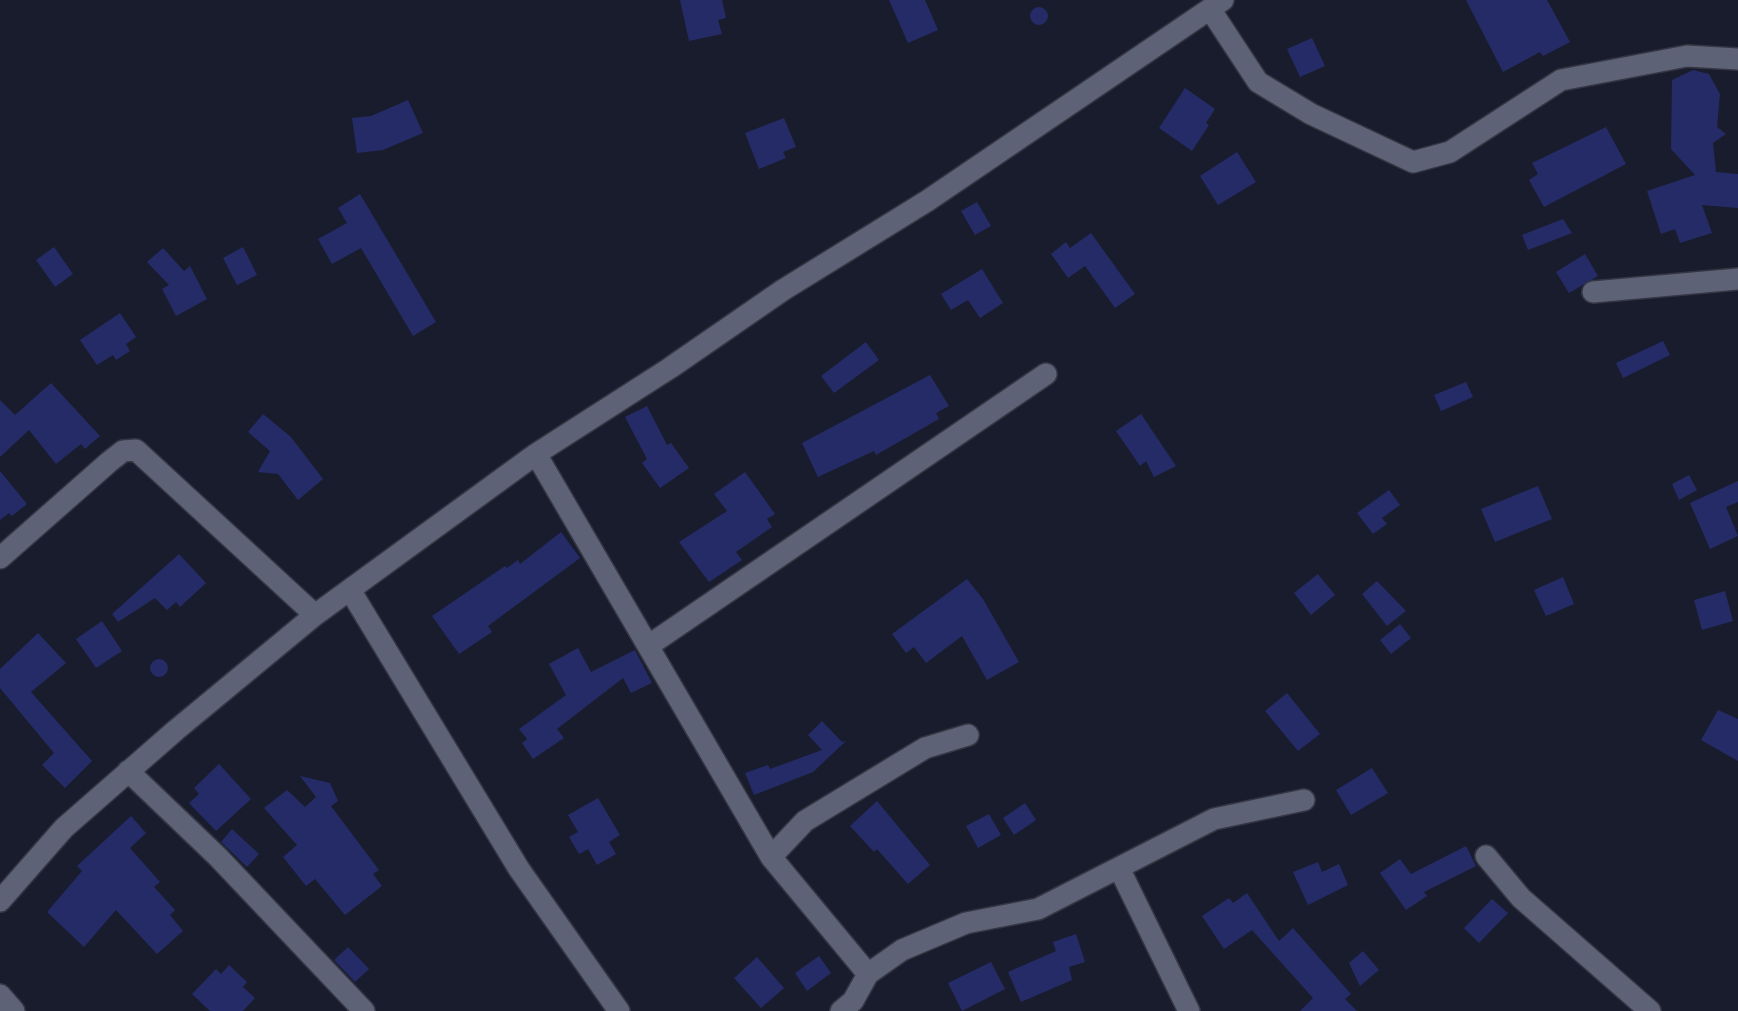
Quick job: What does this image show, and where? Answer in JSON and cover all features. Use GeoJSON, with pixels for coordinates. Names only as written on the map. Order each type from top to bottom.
{"type":"FeatureCollection","features":[{"type":"Feature","properties":{"kind":"street"},"geometry":{"type":"LineString","coordinates":[[0,901],[64,828],[315,615],[536,454],[670,368],[783,290],[927,201],[1217,4],[1258,82],[1311,114],[1413,162],[1450,152],[1561,80],[1686,55],[1738,59]]}},
{"type":"Feature","properties":{"kind":"street"},"geometry":{"type":"LineString","coordinates":[[1593,292],[1738,279]]}},
{"type":"Feature","properties":{"kind":"street"},"geometry":{"type":"LineString","coordinates":[[648,646],[1046,374]]}},
{"type":"Feature","properties":{"kind":"street"},"geometry":{"type":"LineString","coordinates":[[0,558],[109,462],[124,451],[136,450],[315,615]]}},
{"type":"Feature","properties":{"kind":"street"},"geometry":{"type":"LineString","coordinates":[[536,454],[771,857],[868,974]]}},
{"type":"Feature","properties":{"kind":"street"},"geometry":{"type":"LineString","coordinates":[[350,590],[519,869],[619,1011]]}},
{"type":"Feature","properties":{"kind":"street"},"geometry":{"type":"LineString","coordinates":[[771,857],[805,821],[925,748],[968,735]]}},
{"type":"Feature","properties":{"kind":"street"},"geometry":{"type":"LineString","coordinates":[[128,771],[218,857],[364,1011]]}},
{"type":"Feature","properties":{"kind":"street"},"geometry":{"type":"LineString","coordinates":[[841,1011],[853,1001],[868,974],[902,950],[966,923],[1038,909],[1214,819],[1304,800]]}},
{"type":"Feature","properties":{"kind":"street"},"geometry":{"type":"LineString","coordinates":[[1486,856],[1521,898],[1650,1011]]}},
{"type":"Feature","properties":{"kind":"street"},"geometry":{"type":"LineString","coordinates":[[1119,868],[1189,1011]]}},
{"type":"Feature","properties":{"kind":"street"},"geometry":{"type":"LineString","coordinates":[[0,995],[14,1011]]}},
{"type":"Feature","properties":{"kind":"building"},"geometry":{"type":"Polygon","coordinates":[[[680,0],[722,0],[726,18],[718,20],[722,34],[689,41],[680,0]]]}},
{"type":"Feature","properties":{"kind":"building"},"geometry":{"type":"Polygon","coordinates":[[[889,0],[925,0],[938,30],[908,43],[889,0]]]}},
{"type":"Feature","properties":{"kind":"building"},"geometry":{"type":"Polygon","coordinates":[[[1466,0],[1547,0],[1570,42],[1543,56],[1540,52],[1503,72],[1466,0]]]}},
{"type":"Feature","properties":{"kind":"building"},"geometry":{"type":"Polygon","coordinates":[[[1035,7],[1043,7],[1048,16],[1046,23],[1035,25],[1030,20],[1030,12],[1035,7]]]}},
{"type":"Feature","properties":{"kind":"building"},"geometry":{"type":"Polygon","coordinates":[[[1312,38],[1325,66],[1300,77],[1287,49],[1312,38]]]}},
{"type":"Feature","properties":{"kind":"building"},"geometry":{"type":"Polygon","coordinates":[[[1693,70],[1709,74],[1720,94],[1717,127],[1726,134],[1713,143],[1716,172],[1738,174],[1738,208],[1702,205],[1712,233],[1680,243],[1675,229],[1661,234],[1647,191],[1695,175],[1671,149],[1672,80],[1693,70]]]}},
{"type":"Feature","properties":{"kind":"building"},"geometry":{"type":"Polygon","coordinates":[[[1185,88],[1215,109],[1206,123],[1209,125],[1192,151],[1159,128],[1185,88]]]}},
{"type":"Feature","properties":{"kind":"building"},"geometry":{"type":"Polygon","coordinates":[[[408,100],[423,133],[383,150],[357,153],[352,118],[371,116],[408,100]]]}},
{"type":"Feature","properties":{"kind":"building"},"geometry":{"type":"Polygon","coordinates":[[[784,118],[796,147],[783,152],[786,158],[759,169],[745,133],[784,118]]]}},
{"type":"Feature","properties":{"kind":"building"},"geometry":{"type":"Polygon","coordinates":[[[1606,127],[1626,164],[1544,207],[1529,180],[1538,174],[1532,163],[1606,127]]]}},
{"type":"Feature","properties":{"kind":"building"},"geometry":{"type":"Polygon","coordinates":[[[1237,152],[1256,182],[1218,205],[1200,176],[1237,152]]]}},
{"type":"Feature","properties":{"kind":"building"},"geometry":{"type":"Polygon","coordinates":[[[360,194],[436,322],[413,336],[361,248],[332,264],[318,239],[347,223],[338,208],[360,194]]]}},
{"type":"Feature","properties":{"kind":"building"},"geometry":{"type":"Polygon","coordinates":[[[977,202],[991,226],[975,235],[961,211],[977,202]]]}},
{"type":"Feature","properties":{"kind":"building"},"geometry":{"type":"Polygon","coordinates":[[[1563,219],[1572,233],[1528,250],[1522,235],[1563,219]]]}},
{"type":"Feature","properties":{"kind":"building"},"geometry":{"type":"Polygon","coordinates":[[[1091,233],[1135,294],[1115,308],[1085,266],[1068,278],[1051,254],[1066,242],[1070,248],[1091,233]]]}},
{"type":"Feature","properties":{"kind":"building"},"geometry":{"type":"Polygon","coordinates":[[[54,247],[73,274],[55,287],[36,260],[54,247]]]}},
{"type":"Feature","properties":{"kind":"building"},"geometry":{"type":"Polygon","coordinates":[[[243,247],[257,275],[237,285],[223,258],[243,247]]]}},
{"type":"Feature","properties":{"kind":"building"},"geometry":{"type":"Polygon","coordinates":[[[163,248],[184,271],[190,266],[207,299],[176,316],[162,289],[169,285],[147,262],[163,248]]]}},
{"type":"Feature","properties":{"kind":"building"},"geometry":{"type":"Polygon","coordinates":[[[1585,254],[1598,276],[1569,293],[1556,272],[1585,254]]]}},
{"type":"Feature","properties":{"kind":"building"},"geometry":{"type":"Polygon","coordinates":[[[982,269],[1003,303],[980,318],[968,300],[951,310],[941,294],[982,269]]]}},
{"type":"Feature","properties":{"kind":"building"},"geometry":{"type":"Polygon","coordinates":[[[120,313],[136,337],[126,344],[130,351],[116,360],[113,355],[97,365],[80,340],[120,313]]]}},
{"type":"Feature","properties":{"kind":"building"},"geometry":{"type":"Polygon","coordinates":[[[1663,341],[1670,355],[1623,378],[1616,363],[1663,341]]]}},
{"type":"Feature","properties":{"kind":"building"},"geometry":{"type":"Polygon","coordinates":[[[866,342],[879,360],[834,393],[821,376],[866,342]]]}},
{"type":"Feature","properties":{"kind":"building"},"geometry":{"type":"Polygon","coordinates":[[[930,375],[949,406],[936,413],[939,419],[876,455],[874,451],[818,477],[802,443],[930,375]]]}},
{"type":"Feature","properties":{"kind":"building"},"geometry":{"type":"Polygon","coordinates":[[[1466,382],[1473,397],[1441,411],[1434,395],[1466,382]]]}},
{"type":"Feature","properties":{"kind":"building"},"geometry":{"type":"Polygon","coordinates":[[[51,383],[100,436],[85,449],[81,444],[56,464],[29,430],[0,457],[0,400],[15,415],[51,383]]]}},
{"type":"Feature","properties":{"kind":"building"},"geometry":{"type":"Polygon","coordinates":[[[647,406],[667,445],[671,443],[689,468],[660,488],[642,463],[647,459],[625,417],[647,406]]]}},
{"type":"Feature","properties":{"kind":"building"},"geometry":{"type":"Polygon","coordinates":[[[263,414],[291,437],[323,479],[298,500],[278,474],[258,472],[270,451],[248,432],[263,414]]]}},
{"type":"Feature","properties":{"kind":"building"},"geometry":{"type":"Polygon","coordinates":[[[1141,414],[1176,466],[1154,477],[1146,461],[1140,466],[1116,431],[1141,414]]]}},
{"type":"Feature","properties":{"kind":"building"},"geometry":{"type":"Polygon","coordinates":[[[0,471],[27,504],[12,516],[9,513],[0,520],[0,471]]]}},
{"type":"Feature","properties":{"kind":"building"},"geometry":{"type":"Polygon","coordinates":[[[745,472],[775,514],[767,519],[772,527],[736,552],[742,560],[709,582],[679,542],[727,511],[714,494],[745,472]]]}},
{"type":"Feature","properties":{"kind":"building"},"geometry":{"type":"Polygon","coordinates":[[[1689,475],[1697,490],[1679,500],[1672,484],[1689,475]]]}},
{"type":"Feature","properties":{"kind":"building"},"geometry":{"type":"Polygon","coordinates":[[[1738,481],[1738,502],[1726,507],[1738,536],[1710,549],[1690,503],[1738,481]]]}},
{"type":"Feature","properties":{"kind":"building"},"geometry":{"type":"Polygon","coordinates":[[[1538,486],[1552,519],[1495,542],[1481,509],[1538,486]]]}},
{"type":"Feature","properties":{"kind":"building"},"geometry":{"type":"Polygon","coordinates":[[[1389,490],[1400,505],[1382,518],[1387,524],[1373,534],[1357,513],[1389,490]]]}},
{"type":"Feature","properties":{"kind":"building"},"geometry":{"type":"Polygon","coordinates":[[[561,532],[580,558],[488,626],[492,632],[459,654],[432,616],[505,566],[507,568],[518,560],[520,564],[561,532]]]}},
{"type":"Feature","properties":{"kind":"building"},"geometry":{"type":"Polygon","coordinates":[[[179,554],[206,583],[180,607],[176,602],[167,610],[155,598],[118,622],[112,614],[179,554]]]}},
{"type":"Feature","properties":{"kind":"building"},"geometry":{"type":"Polygon","coordinates":[[[1318,574],[1335,595],[1311,615],[1294,593],[1318,574]]]}},
{"type":"Feature","properties":{"kind":"building"},"geometry":{"type":"Polygon","coordinates":[[[1563,577],[1574,604],[1546,616],[1534,590],[1563,577]]]}},
{"type":"Feature","properties":{"kind":"building"},"geometry":{"type":"Polygon","coordinates":[[[967,579],[983,599],[1019,662],[987,680],[962,636],[926,663],[914,647],[906,653],[892,634],[967,579]]]}},
{"type":"Feature","properties":{"kind":"building"},"geometry":{"type":"Polygon","coordinates":[[[1377,581],[1406,611],[1387,626],[1362,594],[1377,581]]]}},
{"type":"Feature","properties":{"kind":"building"},"geometry":{"type":"Polygon","coordinates":[[[1725,591],[1733,621],[1702,630],[1694,600],[1725,591]]]}},
{"type":"Feature","properties":{"kind":"building"},"geometry":{"type":"Polygon","coordinates":[[[102,621],[122,651],[96,668],[76,639],[102,621]]]}},
{"type":"Feature","properties":{"kind":"building"},"geometry":{"type":"Polygon","coordinates":[[[1400,624],[1411,638],[1391,654],[1380,640],[1400,624]]]}},
{"type":"Feature","properties":{"kind":"building"},"geometry":{"type":"Polygon","coordinates":[[[38,633],[66,663],[31,692],[92,761],[65,788],[42,765],[54,753],[0,688],[0,669],[38,633]]]}},
{"type":"Feature","properties":{"kind":"building"},"geometry":{"type":"Polygon","coordinates":[[[578,648],[591,672],[635,650],[652,683],[631,693],[623,678],[557,729],[564,738],[533,759],[522,743],[527,739],[519,729],[566,695],[549,664],[578,648]]]}},
{"type":"Feature","properties":{"kind":"building"},"geometry":{"type":"Polygon","coordinates":[[[155,659],[163,659],[168,668],[166,675],[155,677],[150,672],[150,664],[155,659]]]}},
{"type":"Feature","properties":{"kind":"building"},"geometry":{"type":"Polygon","coordinates":[[[1287,693],[1320,734],[1298,751],[1265,711],[1287,693]]]}},
{"type":"Feature","properties":{"kind":"building"},"geometry":{"type":"Polygon","coordinates":[[[1718,710],[1738,719],[1738,761],[1701,740],[1718,710]]]}},
{"type":"Feature","properties":{"kind":"building"},"geometry":{"type":"Polygon","coordinates":[[[822,721],[842,742],[846,741],[813,772],[754,795],[745,773],[768,765],[770,769],[822,750],[808,735],[822,721]]]}},
{"type":"Feature","properties":{"kind":"building"},"geometry":{"type":"Polygon","coordinates":[[[219,764],[251,799],[216,831],[189,803],[199,794],[194,788],[219,764]]]}},
{"type":"Feature","properties":{"kind":"building"},"geometry":{"type":"Polygon","coordinates":[[[1372,768],[1388,793],[1351,815],[1336,790],[1372,768]]]}},
{"type":"Feature","properties":{"kind":"building"},"geometry":{"type":"Polygon","coordinates":[[[300,776],[330,783],[338,801],[331,806],[379,870],[373,874],[382,886],[345,915],[315,879],[306,886],[283,857],[297,845],[264,808],[287,790],[305,807],[316,797],[300,776]]]}},
{"type":"Feature","properties":{"kind":"building"},"geometry":{"type":"Polygon","coordinates":[[[598,798],[620,835],[609,842],[616,854],[597,865],[588,849],[579,854],[569,837],[578,832],[568,815],[598,798]]]}},
{"type":"Feature","properties":{"kind":"building"},"geometry":{"type":"Polygon","coordinates":[[[877,801],[930,865],[908,884],[877,849],[874,852],[850,826],[877,801]]]}},
{"type":"Feature","properties":{"kind":"building"},"geometry":{"type":"Polygon","coordinates":[[[1025,803],[1036,820],[1014,835],[1003,818],[1025,803]]]}},
{"type":"Feature","properties":{"kind":"building"},"geometry":{"type":"Polygon","coordinates":[[[989,814],[1001,835],[978,848],[966,826],[989,814]]]}},
{"type":"Feature","properties":{"kind":"building"},"geometry":{"type":"Polygon","coordinates":[[[131,816],[146,833],[130,848],[160,882],[154,887],[175,910],[170,915],[183,931],[157,954],[116,910],[84,947],[47,912],[82,871],[77,866],[131,816]]]}},
{"type":"Feature","properties":{"kind":"building"},"geometry":{"type":"Polygon","coordinates":[[[232,829],[259,854],[247,867],[221,842],[232,829]]]}},
{"type":"Feature","properties":{"kind":"building"},"geometry":{"type":"Polygon","coordinates":[[[1466,846],[1476,866],[1424,892],[1427,896],[1406,910],[1380,873],[1400,859],[1411,874],[1466,846]]]}},
{"type":"Feature","properties":{"kind":"building"},"geometry":{"type":"Polygon","coordinates":[[[1318,862],[1322,872],[1339,864],[1348,885],[1308,905],[1293,872],[1318,862]]]}},
{"type":"Feature","properties":{"kind":"building"},"geometry":{"type":"Polygon","coordinates":[[[1247,893],[1279,941],[1293,928],[1351,994],[1345,999],[1357,1011],[1300,1011],[1313,998],[1252,930],[1224,949],[1202,916],[1229,898],[1233,903],[1247,893]]]}},
{"type":"Feature","properties":{"kind":"building"},"geometry":{"type":"Polygon","coordinates":[[[1492,899],[1508,913],[1479,943],[1464,928],[1492,899]]]}},
{"type":"Feature","properties":{"kind":"building"},"geometry":{"type":"Polygon","coordinates":[[[1076,934],[1085,962],[1069,967],[1072,980],[1021,1002],[1008,972],[1056,951],[1053,942],[1076,934]]]}},
{"type":"Feature","properties":{"kind":"building"},"geometry":{"type":"Polygon","coordinates":[[[348,947],[369,969],[355,982],[334,960],[348,947]]]}},
{"type":"Feature","properties":{"kind":"building"},"geometry":{"type":"Polygon","coordinates":[[[1363,951],[1379,970],[1360,986],[1349,963],[1363,951]]]}},
{"type":"Feature","properties":{"kind":"building"},"geometry":{"type":"Polygon","coordinates":[[[819,956],[831,973],[807,991],[795,973],[819,956]]]}},
{"type":"Feature","properties":{"kind":"building"},"geometry":{"type":"Polygon","coordinates":[[[757,957],[784,988],[761,1008],[734,978],[757,957]]]}},
{"type":"Feature","properties":{"kind":"building"},"geometry":{"type":"Polygon","coordinates":[[[991,962],[1005,989],[962,1011],[948,983],[991,962]]]}},
{"type":"Feature","properties":{"kind":"building"},"geometry":{"type":"Polygon","coordinates":[[[229,965],[247,982],[243,987],[255,998],[243,1011],[210,1011],[192,994],[216,969],[221,974],[229,965]]]}}]}
